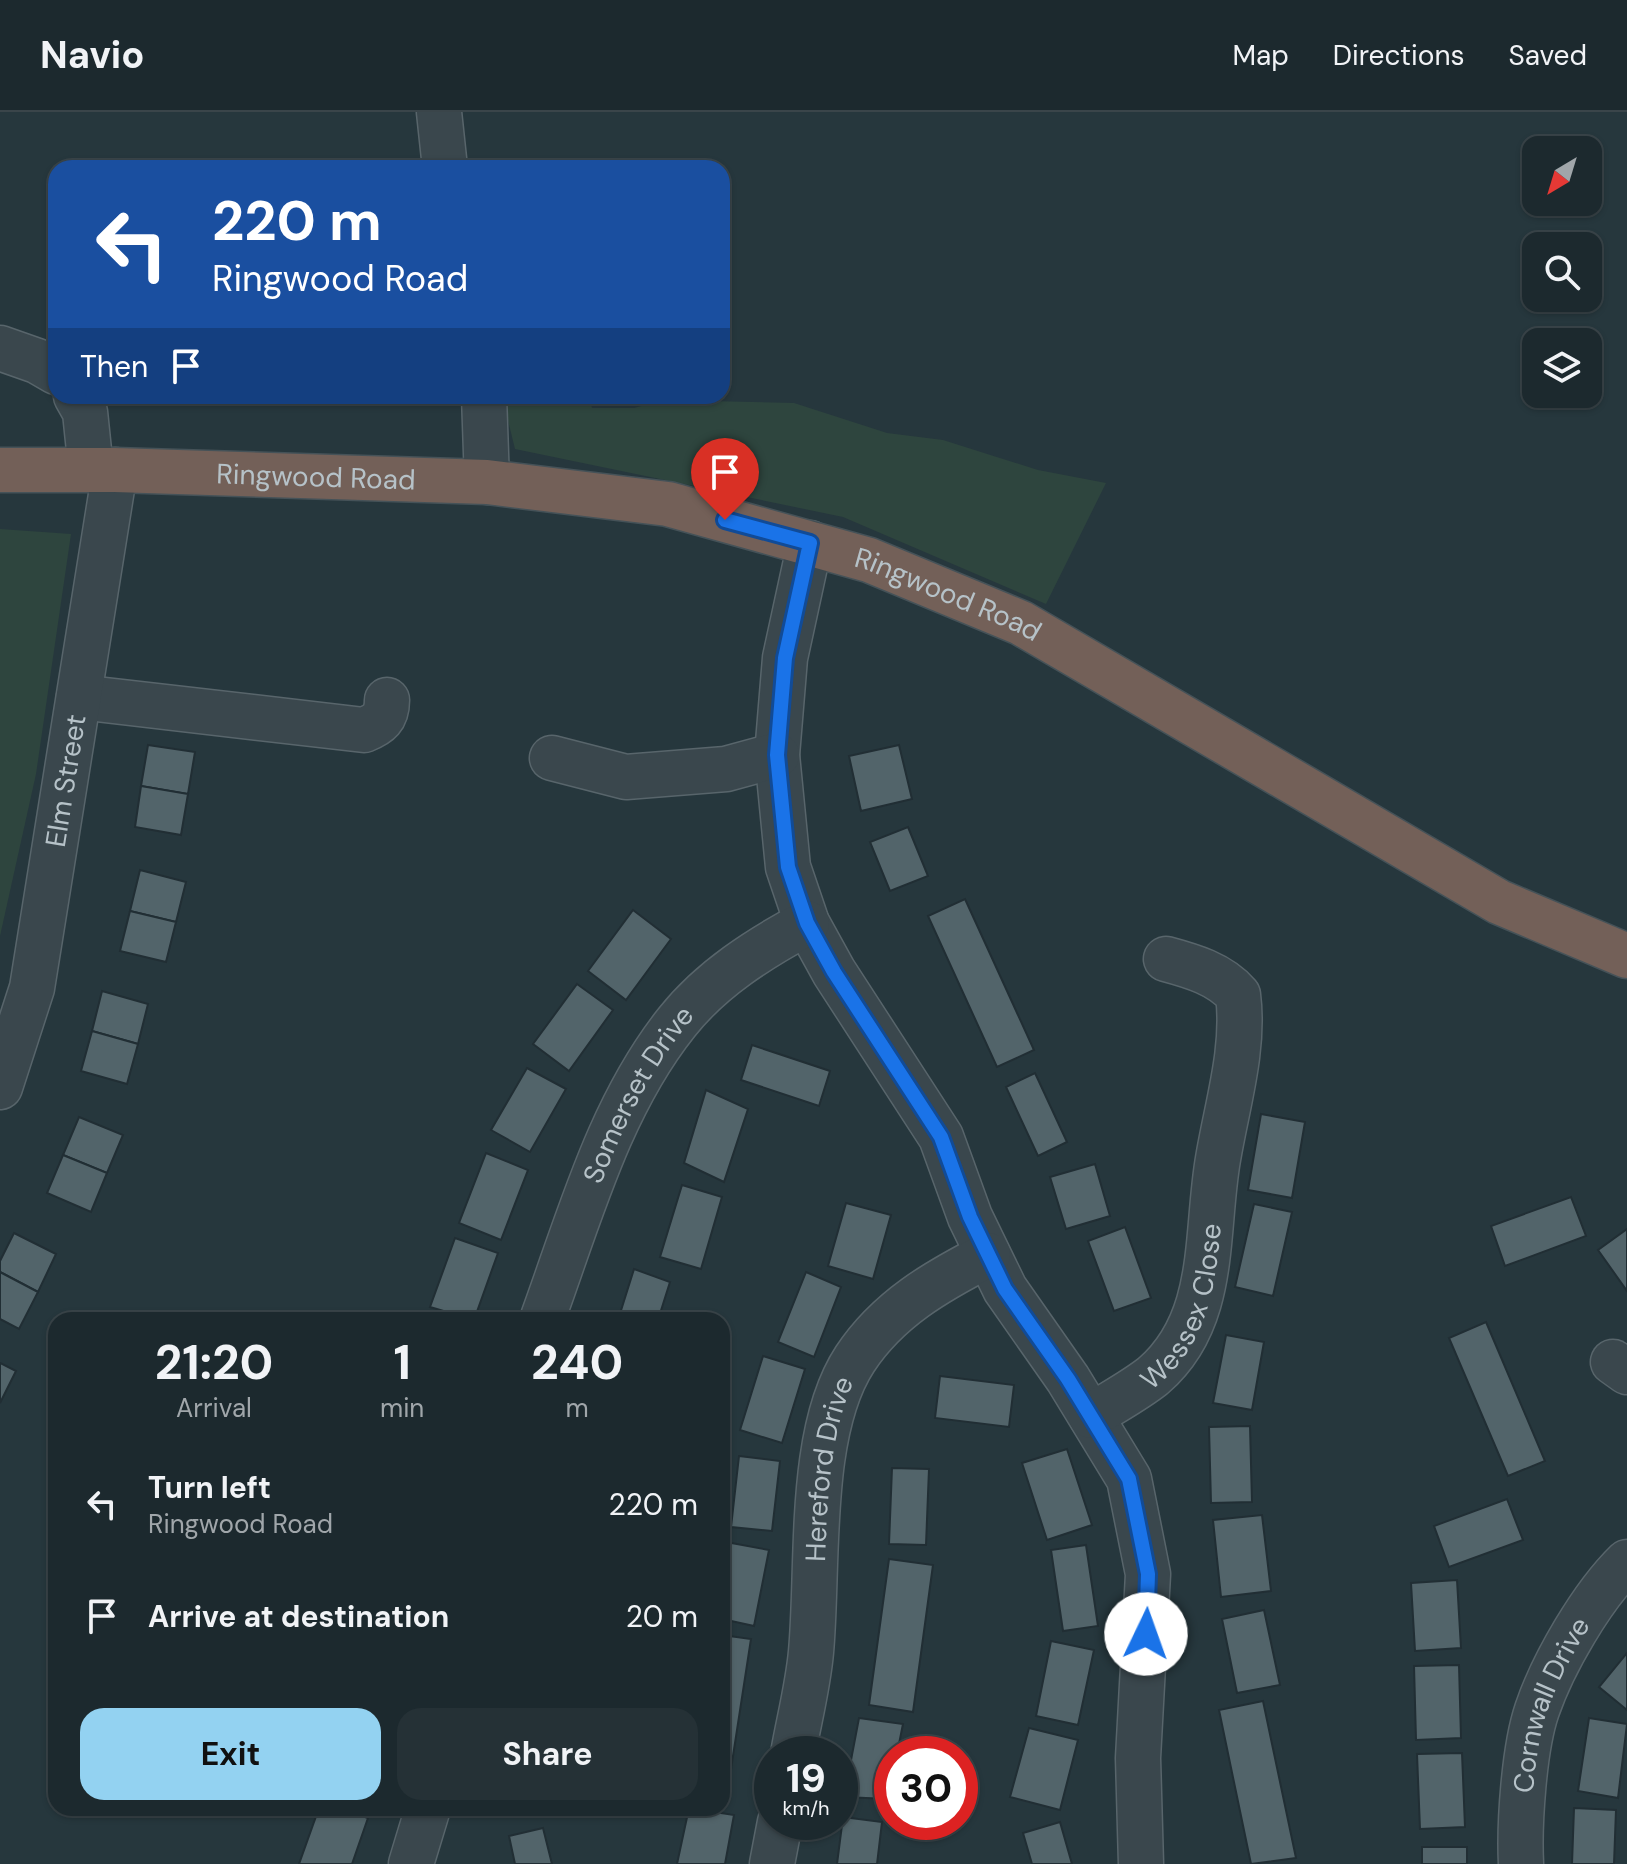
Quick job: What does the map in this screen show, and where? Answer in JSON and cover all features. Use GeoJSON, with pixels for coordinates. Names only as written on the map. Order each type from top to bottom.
{"type":"FeatureCollection","features":[{"type":"Feature","properties":{"kind":"highway","name":"Ringwood Road"},"geometry":{"type":"LineString","coordinates":[[0,470],[103,470],[487,482],[668,504],[869,560],[1021,623],[1499,902],[1627,956]]}},
{"type":"Feature","properties":{"kind":"street"},"geometry":{"type":"LineString","coordinates":[[439,112],[444,160]]}},
{"type":"Feature","properties":{"kind":"street"},"geometry":{"type":"LineString","coordinates":[[0,348],[48,367]]}},
{"type":"Feature","properties":{"kind":"street","name":"Elm Street"},"geometry":{"type":"LineString","coordinates":[[0,1087],[32,988],[79,697],[103,470],[80,404]]}},
{"type":"Feature","properties":{"kind":"street"},"geometry":{"type":"LineString","coordinates":[[484,404],[487,482]]}},
{"type":"Feature","properties":{"kind":"street"},"geometry":{"type":"LineString","coordinates":[[810,543],[785,658],[777,755],[788,867],[807,923],[886,1057],[941,1137],[988,1255],[1005,1289],[1091,1416],[1129,1479],[1148,1574],[1138,1758],[1141,1864]]}},
{"type":"Feature","properties":{"kind":"street"},"geometry":{"type":"LineString","coordinates":[[79,697],[364,730],[378,724],[387,713],[387,700]]}},
{"type":"Feature","properties":{"kind":"street"},"geometry":{"type":"LineString","coordinates":[[552,758],[626,777],[726,769],[777,755]]}},
{"type":"Feature","properties":{"kind":"street","name":"Somerset Drive"},"geometry":{"type":"LineString","coordinates":[[545,1312],[602,1159],[646,1066],[679,1019],[717,984],[759,949],[807,923]]}},
{"type":"Feature","properties":{"kind":"street","name":"Wessex Close"},"geometry":{"type":"LineString","coordinates":[[1091,1416],[1154,1375],[1176,1347],[1200,1305],[1210,1251],[1217,1164],[1241,1023],[1238,995],[1220,980],[1194,967],[1166,959]]}},
{"type":"Feature","properties":{"kind":"street","name":"Hereford Drive"},"geometry":{"type":"LineString","coordinates":[[796,1736],[811,1654],[822,1465],[830,1414],[854,1360],[888,1319],[932,1284],[988,1255]]}},
{"type":"Feature","properties":{"kind":"street","name":"Cornwall Drive"},"geometry":{"type":"LineString","coordinates":[[1521,1864],[1526,1773],[1537,1711],[1570,1644],[1608,1580],[1627,1562]]}},
{"type":"Feature","properties":{"kind":"street"},"geometry":{"type":"LineString","coordinates":[[411,1864],[426,1816]]}},
{"type":"Feature","properties":{"kind":"street"},"geometry":{"type":"LineString","coordinates":[[772,1864],[777,1840]]}},
{"type":"Feature","properties":{"kind":"green space"},"geometry":{"type":"Polygon","coordinates":[[[794,403],[887,433],[943,440],[1038,470],[1106,483],[1046,604],[843,517],[515,449],[504,404],[591,404],[592,408],[634,408],[648,404],[794,403]]]}},
{"type":"Feature","properties":{"kind":"green space"},"geometry":{"type":"Polygon","coordinates":[[[0,529],[71,534],[36,774],[0,936],[0,529]]]}},
{"type":"Feature","properties":{"kind":"building"},"geometry":{"type":"Polygon","coordinates":[[[148,745],[195,752],[188,794],[141,786],[148,745]]]}},
{"type":"Feature","properties":{"kind":"building"},"geometry":{"type":"Polygon","coordinates":[[[899,745],[912,799],[861,811],[849,756],[899,745]]]}},
{"type":"Feature","properties":{"kind":"building"},"geometry":{"type":"Polygon","coordinates":[[[141,786],[188,794],[181,835],[135,827],[141,786]]]}},
{"type":"Feature","properties":{"kind":"building"},"geometry":{"type":"Polygon","coordinates":[[[908,827],[928,876],[890,891],[870,842],[908,827]]]}},
{"type":"Feature","properties":{"kind":"building"},"geometry":{"type":"Polygon","coordinates":[[[140,870],[186,882],[176,922],[130,911],[140,870]]]}},
{"type":"Feature","properties":{"kind":"building"},"geometry":{"type":"Polygon","coordinates":[[[965,899],[1034,1050],[997,1067],[928,916],[965,899]]]}},
{"type":"Feature","properties":{"kind":"building"},"geometry":{"type":"Polygon","coordinates":[[[633,910],[671,939],[626,1000],[588,971],[633,910]]]}},
{"type":"Feature","properties":{"kind":"building"},"geometry":{"type":"Polygon","coordinates":[[[130,911],[176,922],[166,962],[120,951],[130,911]]]}},
{"type":"Feature","properties":{"kind":"building"},"geometry":{"type":"Polygon","coordinates":[[[577,984],[613,1010],[569,1071],[533,1044],[577,984]]]}},
{"type":"Feature","properties":{"kind":"building"},"geometry":{"type":"Polygon","coordinates":[[[102,991],[148,1004],[138,1044],[92,1031],[102,991]]]}},
{"type":"Feature","properties":{"kind":"building"},"geometry":{"type":"Polygon","coordinates":[[[92,1031],[138,1044],[127,1084],[81,1071],[92,1031]]]}},
{"type":"Feature","properties":{"kind":"building"},"geometry":{"type":"Polygon","coordinates":[[[752,1045],[830,1071],[819,1106],[741,1080],[752,1045]]]}},
{"type":"Feature","properties":{"kind":"building"},"geometry":{"type":"Polygon","coordinates":[[[527,1068],[566,1089],[530,1152],[491,1130],[527,1068]]]}},
{"type":"Feature","properties":{"kind":"building"},"geometry":{"type":"Polygon","coordinates":[[[1035,1073],[1067,1142],[1038,1156],[1006,1087],[1035,1073]]]}},
{"type":"Feature","properties":{"kind":"building"},"geometry":{"type":"Polygon","coordinates":[[[706,1090],[748,1109],[724,1182],[684,1163],[706,1090]]]}},
{"type":"Feature","properties":{"kind":"building"},"geometry":{"type":"Polygon","coordinates":[[[1261,1114],[1305,1122],[1292,1198],[1248,1190],[1261,1114]]]}},
{"type":"Feature","properties":{"kind":"building"},"geometry":{"type":"Polygon","coordinates":[[[79,1117],[123,1135],[107,1173],[63,1155],[79,1117]]]}},
{"type":"Feature","properties":{"kind":"building"},"geometry":{"type":"Polygon","coordinates":[[[486,1153],[528,1170],[501,1240],[459,1223],[486,1153]]]}},
{"type":"Feature","properties":{"kind":"building"},"geometry":{"type":"Polygon","coordinates":[[[63,1155],[107,1173],[91,1212],[47,1193],[63,1155]]]}},
{"type":"Feature","properties":{"kind":"building"},"geometry":{"type":"Polygon","coordinates":[[[1095,1164],[1110,1216],[1066,1229],[1050,1177],[1095,1164]]]}},
{"type":"Feature","properties":{"kind":"building"},"geometry":{"type":"Polygon","coordinates":[[[682,1185],[722,1197],[701,1269],[660,1257],[682,1185]]]}},
{"type":"Feature","properties":{"kind":"building"},"geometry":{"type":"Polygon","coordinates":[[[1571,1197],[1586,1236],[1505,1266],[1491,1226],[1571,1197]]]}},
{"type":"Feature","properties":{"kind":"building"},"geometry":{"type":"Polygon","coordinates":[[[846,1203],[891,1215],[873,1279],[828,1266],[846,1203]]]}},
{"type":"Feature","properties":{"kind":"building"},"geometry":{"type":"Polygon","coordinates":[[[1254,1204],[1292,1212],[1273,1296],[1235,1287],[1254,1204]]]}},
{"type":"Feature","properties":{"kind":"building"},"geometry":{"type":"Polygon","coordinates":[[[1125,1227],[1151,1298],[1114,1311],[1088,1241],[1125,1227]]]}},
{"type":"Feature","properties":{"kind":"building"},"geometry":{"type":"Polygon","coordinates":[[[1627,1229],[1627,1291],[1598,1250],[1627,1229]]]}},
{"type":"Feature","properties":{"kind":"building"},"geometry":{"type":"Polygon","coordinates":[[[14,1233],[56,1254],[38,1292],[0,1272],[0,1261],[14,1233]]]}},
{"type":"Feature","properties":{"kind":"building"},"geometry":{"type":"Polygon","coordinates":[[[455,1238],[498,1253],[477,1312],[447,1312],[430,1307],[455,1238]]]}},
{"type":"Feature","properties":{"kind":"building"},"geometry":{"type":"Polygon","coordinates":[[[634,1269],[670,1282],[661,1312],[621,1312],[634,1269]]]}},
{"type":"Feature","properties":{"kind":"building"},"geometry":{"type":"Polygon","coordinates":[[[0,1272],[38,1292],[19,1329],[0,1319],[0,1272]]]}},
{"type":"Feature","properties":{"kind":"building"},"geometry":{"type":"Polygon","coordinates":[[[806,1272],[841,1287],[814,1357],[778,1342],[806,1272]]]}},
{"type":"Feature","properties":{"kind":"building"},"geometry":{"type":"Polygon","coordinates":[[[1486,1322],[1545,1461],[1508,1476],[1449,1338],[1486,1322]]]}},
{"type":"Feature","properties":{"kind":"building"},"geometry":{"type":"Polygon","coordinates":[[[1226,1335],[1264,1342],[1252,1410],[1213,1403],[1226,1335]]]}},
{"type":"Feature","properties":{"kind":"building"},"geometry":{"type":"Polygon","coordinates":[[[763,1356],[805,1369],[782,1443],[740,1430],[763,1356]]]}},
{"type":"Feature","properties":{"kind":"building"},"geometry":{"type":"Polygon","coordinates":[[[0,1363],[16,1371],[0,1403],[0,1363]]]}},
{"type":"Feature","properties":{"kind":"building"},"geometry":{"type":"Polygon","coordinates":[[[940,1376],[1014,1385],[1009,1427],[935,1418],[940,1376]]]}},
{"type":"Feature","properties":{"kind":"building"},"geometry":{"type":"Polygon","coordinates":[[[1250,1426],[1252,1502],[1211,1503],[1209,1427],[1250,1426]]]}},
{"type":"Feature","properties":{"kind":"building"},"geometry":{"type":"Polygon","coordinates":[[[1067,1449],[1092,1525],[1047,1540],[1022,1463],[1067,1449]]]}},
{"type":"Feature","properties":{"kind":"building"},"geometry":{"type":"Polygon","coordinates":[[[739,1456],[780,1461],[772,1531],[731,1527],[739,1456]]]}},
{"type":"Feature","properties":{"kind":"building"},"geometry":{"type":"Polygon","coordinates":[[[892,1468],[929,1469],[926,1545],[889,1544],[892,1468]]]}},
{"type":"Feature","properties":{"kind":"building"},"geometry":{"type":"Polygon","coordinates":[[[1507,1499],[1523,1540],[1449,1567],[1434,1526],[1507,1499]]]}},
{"type":"Feature","properties":{"kind":"building"},"geometry":{"type":"Polygon","coordinates":[[[1262,1515],[1271,1591],[1221,1597],[1213,1520],[1262,1515]]]}},
{"type":"Feature","properties":{"kind":"building"},"geometry":{"type":"Polygon","coordinates":[[[730,1543],[769,1550],[754,1626],[730,1621],[730,1543]]]}},
{"type":"Feature","properties":{"kind":"building"},"geometry":{"type":"Polygon","coordinates":[[[1086,1545],[1098,1626],[1063,1631],[1051,1550],[1086,1545]]]}},
{"type":"Feature","properties":{"kind":"building"},"geometry":{"type":"Polygon","coordinates":[[[889,1559],[933,1565],[913,1712],[869,1705],[889,1559]]]}},
{"type":"Feature","properties":{"kind":"building"},"geometry":{"type":"Polygon","coordinates":[[[1457,1580],[1461,1648],[1415,1651],[1411,1583],[1457,1580]]]}},
{"type":"Feature","properties":{"kind":"building"},"geometry":{"type":"Polygon","coordinates":[[[1264,1610],[1280,1685],[1237,1693],[1222,1619],[1264,1610]]]}},
{"type":"Feature","properties":{"kind":"building"},"geometry":{"type":"Polygon","coordinates":[[[730,1636],[751,1639],[730,1776],[730,1636]]]}},
{"type":"Feature","properties":{"kind":"building"},"geometry":{"type":"Polygon","coordinates":[[[1051,1641],[1094,1650],[1078,1725],[1036,1716],[1051,1641]]]}},
{"type":"Feature","properties":{"kind":"building"},"geometry":{"type":"Polygon","coordinates":[[[1627,1653],[1627,1710],[1599,1687],[1627,1653]]]}},
{"type":"Feature","properties":{"kind":"building"},"geometry":{"type":"Polygon","coordinates":[[[1459,1665],[1461,1738],[1416,1740],[1414,1666],[1459,1665]]]}},
{"type":"Feature","properties":{"kind":"building"},"geometry":{"type":"Polygon","coordinates":[[[1263,1701],[1296,1858],[1251,1864],[1219,1710],[1263,1701]]]}},
{"type":"Feature","properties":{"kind":"building"},"geometry":{"type":"Polygon","coordinates":[[[859,1718],[903,1724],[901,1736],[874,1736],[874,1798],[858,1798],[858,1736],[856,1736],[859,1718]]]}},
{"type":"Feature","properties":{"kind":"building"},"geometry":{"type":"Polygon","coordinates":[[[1589,1718],[1627,1724],[1618,1798],[1578,1791],[1589,1718]]]}},
{"type":"Feature","properties":{"kind":"building"},"geometry":{"type":"Polygon","coordinates":[[[1029,1728],[1078,1740],[1060,1810],[1010,1797],[1029,1728]]]}},
{"type":"Feature","properties":{"kind":"building"},"geometry":{"type":"Polygon","coordinates":[[[1462,1753],[1465,1827],[1420,1829],[1417,1754],[1462,1753]]]}},
{"type":"Feature","properties":{"kind":"building"},"geometry":{"type":"Polygon","coordinates":[[[1574,1808],[1616,1810],[1614,1864],[1572,1864],[1574,1808]]]}},
{"type":"Feature","properties":{"kind":"building"},"geometry":{"type":"Polygon","coordinates":[[[734,1815],[725,1864],[677,1864],[687,1816],[734,1815]]]}},
{"type":"Feature","properties":{"kind":"building"},"geometry":{"type":"Polygon","coordinates":[[[316,1816],[368,1818],[352,1864],[299,1864],[316,1816]]]}},
{"type":"Feature","properties":{"kind":"building"},"geometry":{"type":"Polygon","coordinates":[[[858,1819],[874,1821],[874,1840],[880,1840],[877,1864],[837,1864],[840,1840],[858,1840],[858,1819]]]}},
{"type":"Feature","properties":{"kind":"building"},"geometry":{"type":"Polygon","coordinates":[[[1060,1822],[1072,1864],[1032,1864],[1023,1833],[1060,1822]]]}},
{"type":"Feature","properties":{"kind":"building"},"geometry":{"type":"Polygon","coordinates":[[[543,1828],[552,1864],[515,1864],[509,1836],[543,1828]]]}},
{"type":"Feature","properties":{"kind":"building"},"geometry":{"type":"Polygon","coordinates":[[[1422,1847],[1467,1847],[1467,1864],[1422,1864],[1422,1847]]]}},
{"type":"Feature","properties":{"kind":"route"},"geometry":{"type":"LineString","coordinates":[[725,520],[810,543],[785,658],[777,755],[788,867],[807,923],[834,972],[886,1057],[941,1137],[970,1217],[1005,1289],[1068,1379],[1129,1479],[1148,1574],[1146,1634]]}}]}
